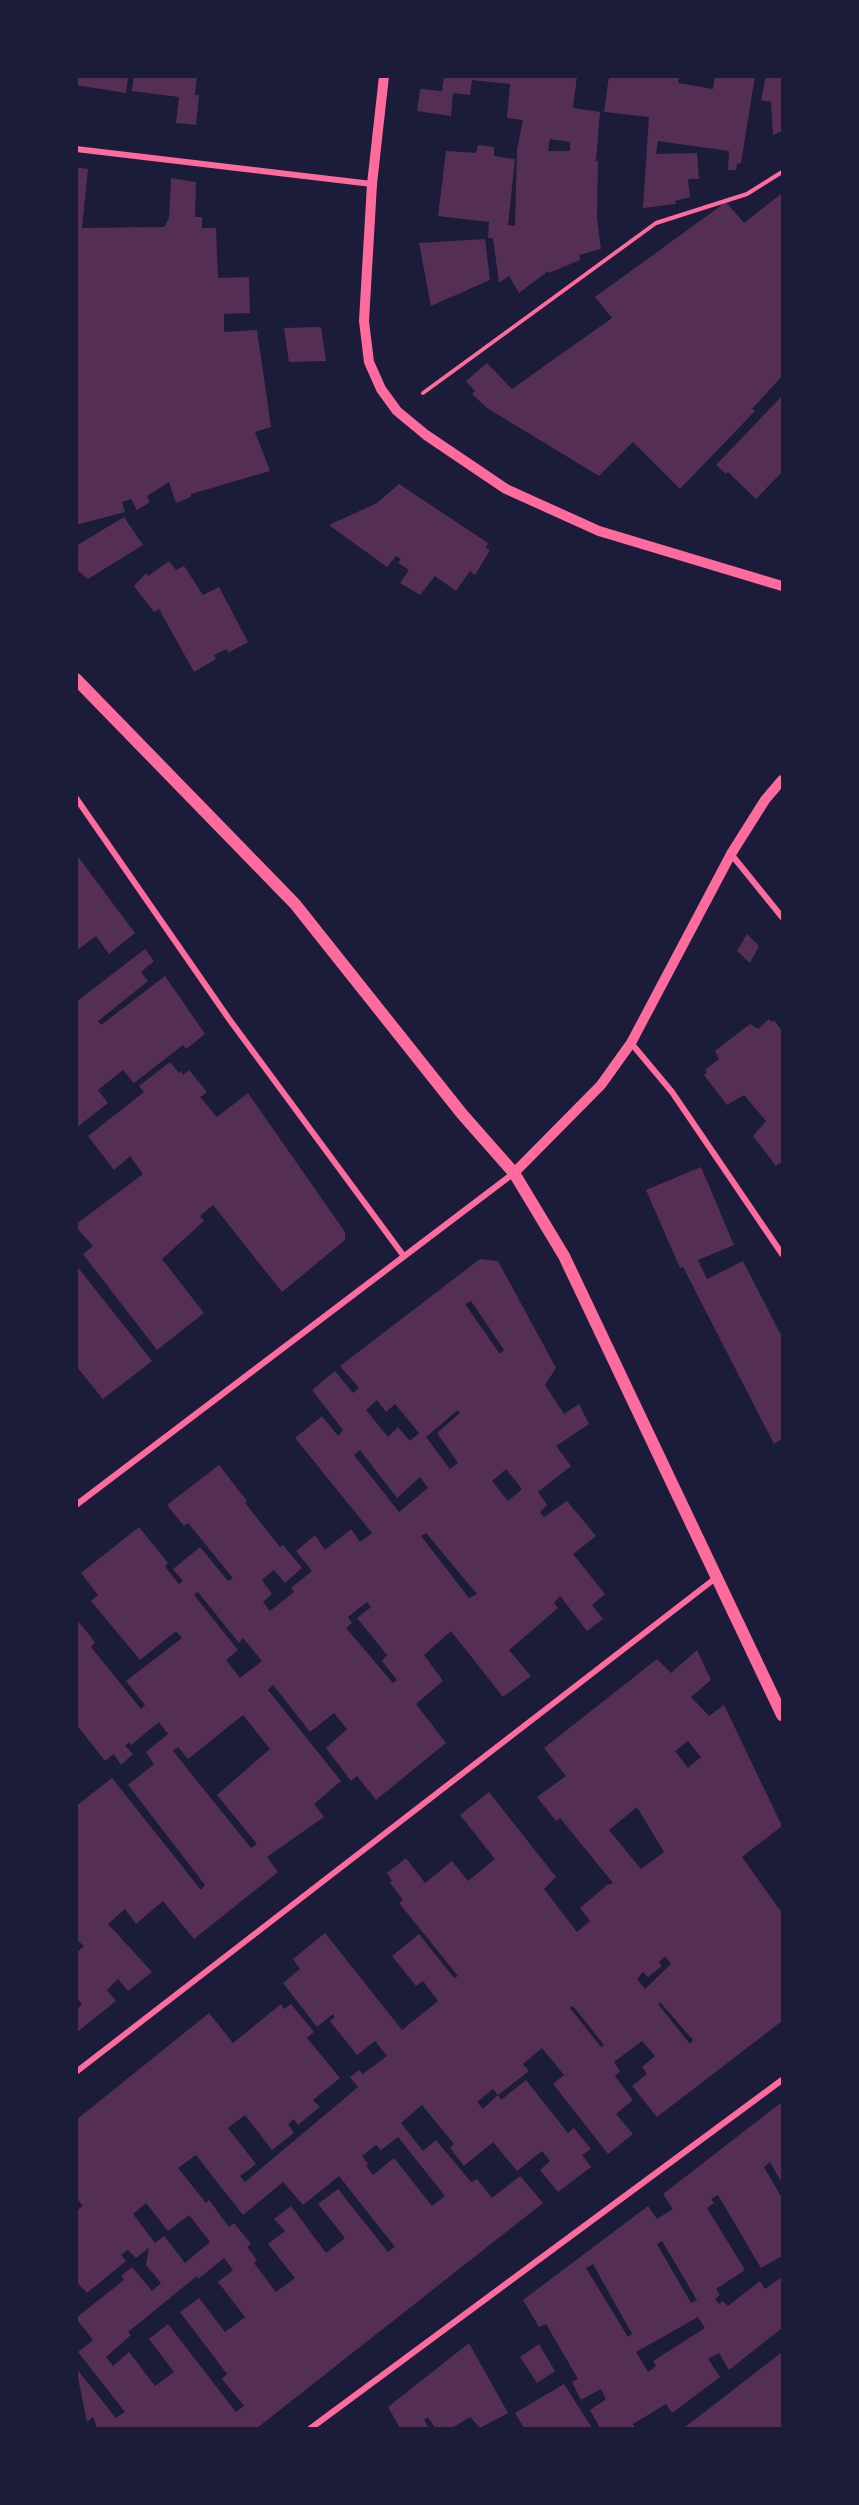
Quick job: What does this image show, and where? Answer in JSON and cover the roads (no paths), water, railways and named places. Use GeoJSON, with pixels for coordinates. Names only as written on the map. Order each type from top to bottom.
{"type":"FeatureCollection","features":[{"type":"Feature","properties":{"kind":"main road"},"geometry":{"type":"LineString","coordinates":[[76,679],[295,904],[462,1114],[514,1173],[564,1256],[783,1715]]}},
{"type":"Feature","properties":{"kind":"street"},"geometry":{"type":"LineString","coordinates":[[384,76],[372,184],[364,321],[369,362],[381,389],[397,411],[426,435],[506,489],[599,531],[783,586]]}},
{"type":"Feature","properties":{"kind":"street"},"geometry":{"type":"LineString","coordinates":[[76,148],[372,184]]}},
{"type":"Feature","properties":{"kind":"street"},"geometry":{"type":"LineString","coordinates":[[76,1505],[514,1173],[601,1085],[632,1043],[731,854],[765,800],[783,780]]}},
{"type":"Feature","properties":{"kind":"street"},"geometry":{"type":"LineString","coordinates":[[76,798],[229,1019],[403,1255]]}},
{"type":"Feature","properties":{"kind":"street"},"geometry":{"type":"LineString","coordinates":[[731,854],[783,917]]}},
{"type":"Feature","properties":{"kind":"street"},"geometry":{"type":"LineString","coordinates":[[632,1043],[672,1092],[783,1254]]}},
{"type":"Feature","properties":{"kind":"street"},"geometry":{"type":"LineString","coordinates":[[76,2072],[717,1576]]}},
{"type":"Feature","properties":{"kind":"street"},"geometry":{"type":"LineString","coordinates":[[311,2428],[783,2080]]}}]}
